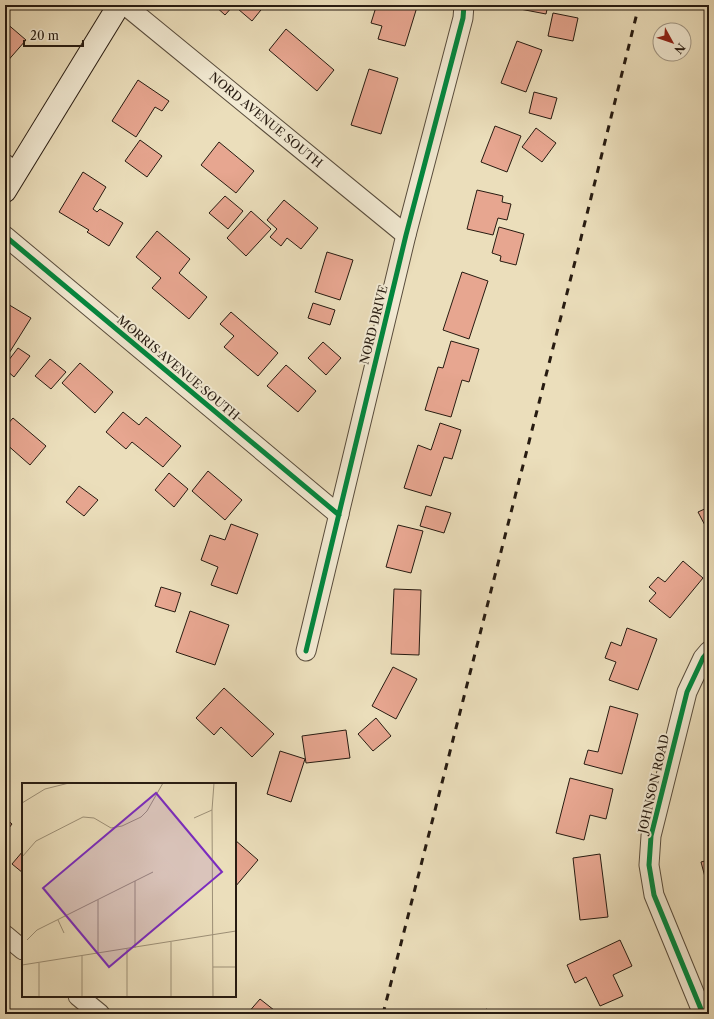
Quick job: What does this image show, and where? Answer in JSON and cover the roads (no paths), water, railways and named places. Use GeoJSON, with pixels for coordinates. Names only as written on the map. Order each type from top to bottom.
{"type":"FeatureCollection","features":[{"type":"Feature","properties":{"kind":"main road"},"geometry":{"type":"LineString","coordinates":[[5,191],[10,168],[120,5]]}},
{"type":"Feature","properties":{"kind":"street","name":"NORD AVENUE SOUTH"},"geometry":{"type":"LineString","coordinates":[[125,5],[406,235]]}},
{"type":"Feature","properties":{"kind":"street","name":"NORD DRIVE"},"geometry":{"type":"LineString","coordinates":[[306,651],[406,235],[463,18],[464,5]]}},
{"type":"Feature","properties":{"kind":"street","name":"MORRIS AVENUE SOUTH"},"geometry":{"type":"LineString","coordinates":[[5,236],[339,515]]}},
{"type":"Feature","properties":{"kind":"street","name":"JOHNSON ROAD"},"geometry":{"type":"LineString","coordinates":[[703,1014],[654,895],[650,865],[651,836],[687,692],[703,658],[709,651]]}},
{"type":"Feature","properties":{"kind":"street"},"geometry":{"type":"LineString","coordinates":[[5,934],[22,949]]}},
{"type":"Feature","properties":{"kind":"street"},"geometry":{"type":"LineString","coordinates":[[79,997],[100,1014]]}},
{"type":"Feature","properties":{"kind":"railway"},"geometry":{"type":"LineString","coordinates":[[383,1014],[639,5]]}}]}
